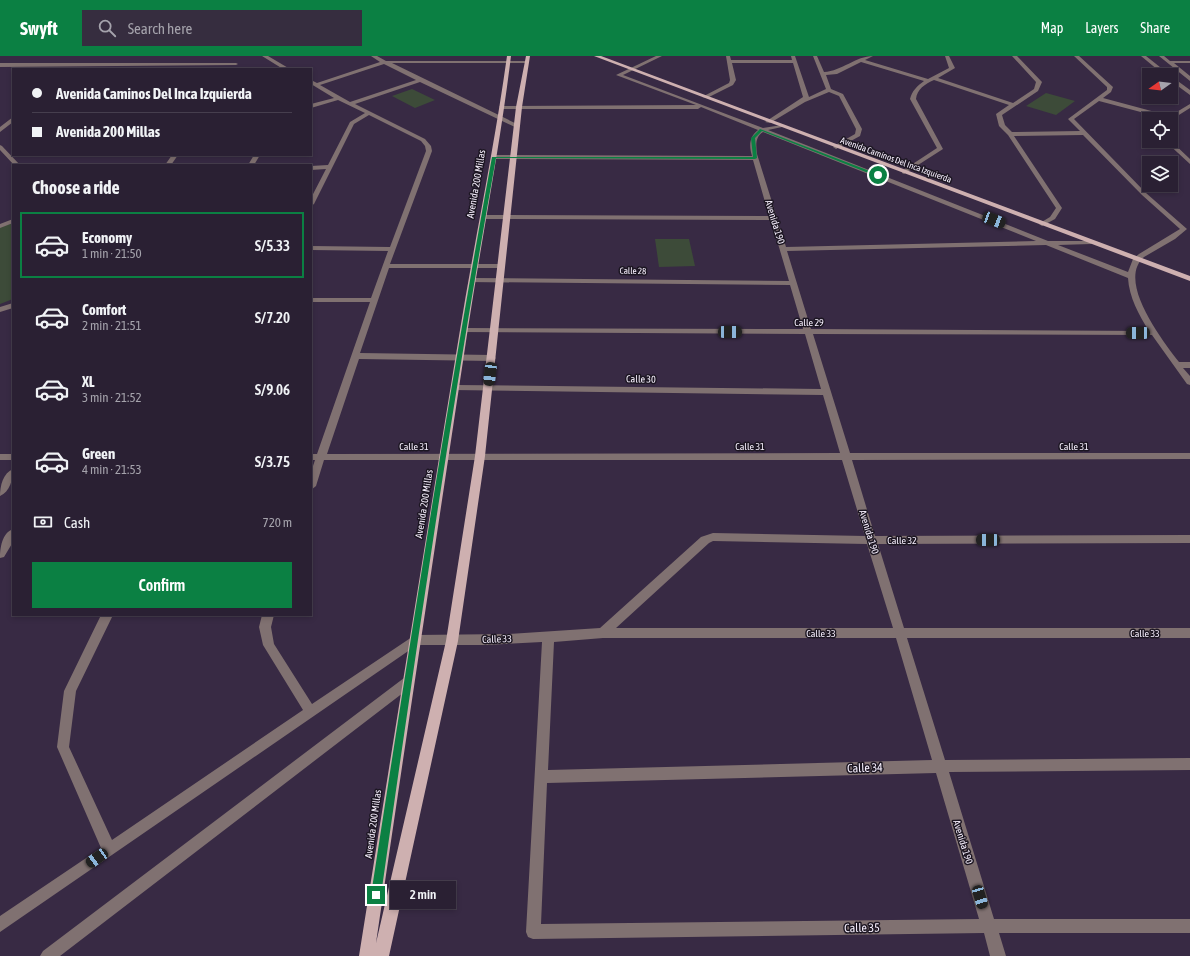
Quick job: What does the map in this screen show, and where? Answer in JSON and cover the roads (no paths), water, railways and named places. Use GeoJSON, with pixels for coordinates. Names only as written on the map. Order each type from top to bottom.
{"type":"FeatureCollection","features":[{"type":"Feature","properties":{"kind":"main road","name":"Avenida Caminos Del Inca Izquierda"},"geometry":{"type":"LineString","coordinates":[[596,56],[705,97],[765,126]]}},
{"type":"Feature","properties":{"kind":"main road","name":"Avenida 200 Millas"},"geometry":{"type":"LineString","coordinates":[[367,956],[408,682],[456,388],[474,267],[501,119],[508,59]]}},
{"type":"Feature","properties":{"kind":"main road"},"geometry":{"type":"LineString","coordinates":[[381,956],[452,641],[480,456],[519,107],[527,59]]}},
{"type":"Feature","properties":{"kind":"main road","name":"Avenida Caminos Del Inca Izquierda"},"geometry":{"type":"LineString","coordinates":[[780,126],[1190,279]]}},
{"type":"Feature","properties":{"kind":"street"},"geometry":{"type":"LineString","coordinates":[[264,56],[285,68]]}},
{"type":"Feature","properties":{"kind":"street"},"geometry":{"type":"LineString","coordinates":[[373,56],[517,126]]}},
{"type":"Feature","properties":{"kind":"street"},"geometry":{"type":"LineString","coordinates":[[632,70],[660,56]]}},
{"type":"Feature","properties":{"kind":"street"},"geometry":{"type":"LineString","coordinates":[[793,56],[806,93],[806,97],[803,101]]}},
{"type":"Feature","properties":{"kind":"street"},"geometry":{"type":"LineString","coordinates":[[815,56],[829,90],[840,95],[859,130],[858,135],[836,147]]}},
{"type":"Feature","properties":{"kind":"street"},"geometry":{"type":"LineString","coordinates":[[823,74],[834,73],[871,56]]}},
{"type":"Feature","properties":{"kind":"street"},"geometry":{"type":"LineString","coordinates":[[904,172],[940,148],[913,100],[913,95],[928,81],[936,79],[952,68],[947,56]]}},
{"type":"Feature","properties":{"kind":"street"},"geometry":{"type":"LineString","coordinates":[[1014,56],[1038,82],[1039,86],[1036,90],[1012,104],[999,114],[1002,126],[1010,134],[1059,208],[1053,218],[1042,224]]}},
{"type":"Feature","properties":{"kind":"street"},"geometry":{"type":"LineString","coordinates":[[1076,56],[1110,87],[1109,91],[1071,119],[1144,194],[1187,229],[1137,259],[1130,276],[1140,310],[1153,333],[1190,382]]}},
{"type":"Feature","properties":{"kind":"street"},"geometry":{"type":"LineString","coordinates":[[1143,56],[1158,68]]}},
{"type":"Feature","properties":{"kind":"street"},"geometry":{"type":"LineString","coordinates":[[1161,56],[1190,80]]}},
{"type":"Feature","properties":{"kind":"street"},"geometry":{"type":"LineString","coordinates":[[705,97],[731,84],[733,80],[729,58],[795,62]]}},
{"type":"Feature","properties":{"kind":"street"},"geometry":{"type":"LineString","coordinates":[[313,84],[384,62],[527,59]]}},
{"type":"Feature","properties":{"kind":"street"},"geometry":{"type":"LineString","coordinates":[[72,68],[82,60]]}},
{"type":"Feature","properties":{"kind":"street"},"geometry":{"type":"LineString","coordinates":[[862,61],[928,81]]}},
{"type":"Feature","properties":{"kind":"street"},"geometry":{"type":"LineString","coordinates":[[0,65],[237,62],[232,68]]}},
{"type":"Feature","properties":{"kind":"street"},"geometry":{"type":"LineString","coordinates":[[1169,62],[1190,62]]}},
{"type":"Feature","properties":{"kind":"street","name":"Avenida Caminos Del Inca Izquierda"},"geometry":{"type":"LineString","coordinates":[[632,70],[619,76],[705,107],[765,126],[1130,276]]}},
{"type":"Feature","properties":{"kind":"street"},"geometry":{"type":"LineString","coordinates":[[936,79],[1012,104]]}},
{"type":"Feature","properties":{"kind":"street"},"geometry":{"type":"LineString","coordinates":[[350,104],[420,80]]}},
{"type":"Feature","properties":{"kind":"street"},"geometry":{"type":"LineString","coordinates":[[312,483],[386,266],[429,151],[428,146],[423,140],[313,84]]}},
{"type":"Feature","properties":{"kind":"street"},"geometry":{"type":"LineString","coordinates":[[1178,84],[1190,93]]}},
{"type":"Feature","properties":{"kind":"street"},"geometry":{"type":"LineString","coordinates":[[765,126],[803,101],[829,90]]}},
{"type":"Feature","properties":{"kind":"street"},"geometry":{"type":"LineString","coordinates":[[312,106],[338,98]]}},
{"type":"Feature","properties":{"kind":"street"},"geometry":{"type":"LineString","coordinates":[[1099,99],[1148,112]]}},
{"type":"Feature","properties":{"kind":"street"},"geometry":{"type":"LineString","coordinates":[[1178,113],[1190,106]]}},
{"type":"Feature","properties":{"kind":"street"},"geometry":{"type":"LineString","coordinates":[[502,107],[705,107]]}},
{"type":"Feature","properties":{"kind":"street"},"geometry":{"type":"LineString","coordinates":[[312,202],[328,167],[352,123],[369,113]]}},
{"type":"Feature","properties":{"kind":"street"},"geometry":{"type":"LineString","coordinates":[[0,130],[12,120]]}},
{"type":"Feature","properties":{"kind":"street"},"geometry":{"type":"LineString","coordinates":[[765,126],[780,126]]}},
{"type":"Feature","properties":{"kind":"street","name":"Avenida 190"},"geometry":{"type":"LineString","coordinates":[[765,126],[753,138],[755,158],[998,956]]}},
{"type":"Feature","properties":{"kind":"street"},"geometry":{"type":"LineString","coordinates":[[1010,134],[1084,133]]}},
{"type":"Feature","properties":{"kind":"street"},"geometry":{"type":"LineString","coordinates":[[0,147],[16,164]]}},
{"type":"Feature","properties":{"kind":"street"},"geometry":{"type":"LineString","coordinates":[[1175,148],[1190,162]]}},
{"type":"Feature","properties":{"kind":"street"},"geometry":{"type":"LineString","coordinates":[[494,157],[755,158]]}},
{"type":"Feature","properties":{"kind":"street"},"geometry":{"type":"LineString","coordinates":[[312,168],[328,167]]}},
{"type":"Feature","properties":{"kind":"street"},"geometry":{"type":"LineString","coordinates":[[483,217],[773,218]]}},
{"type":"Feature","properties":{"kind":"street"},"geometry":{"type":"LineString","coordinates":[[0,226],[12,221]]}},
{"type":"Feature","properties":{"kind":"street"},"geometry":{"type":"LineString","coordinates":[[783,250],[1091,242]]}},
{"type":"Feature","properties":{"kind":"street"},"geometry":{"type":"LineString","coordinates":[[312,248],[392,249]]}},
{"type":"Feature","properties":{"kind":"street"},"geometry":{"type":"LineString","coordinates":[[386,266],[501,266]]}},
{"type":"Feature","properties":{"kind":"street","name":"Calle 28"},"geometry":{"type":"LineString","coordinates":[[472,280],[793,283]]}},
{"type":"Feature","properties":{"kind":"street"},"geometry":{"type":"LineString","coordinates":[[312,300],[375,300]]}},
{"type":"Feature","properties":{"kind":"street"},"geometry":{"type":"LineString","coordinates":[[0,310],[12,305]]}},
{"type":"Feature","properties":{"kind":"street","name":"Calle 29"},"geometry":{"type":"LineString","coordinates":[[464,330],[808,333],[1153,333]]}},
{"type":"Feature","properties":{"kind":"street"},"geometry":{"type":"LineString","coordinates":[[355,356],[492,358]]}},
{"type":"Feature","properties":{"kind":"street"},"geometry":{"type":"LineString","coordinates":[[1177,365],[1190,365]]}},
{"type":"Feature","properties":{"kind":"street","name":"Calle 30"},"geometry":{"type":"LineString","coordinates":[[456,388],[826,392]]}},
{"type":"Feature","properties":{"kind":"street","name":"Calle 31"},"geometry":{"type":"LineString","coordinates":[[312,457],[1190,456]]}},
{"type":"Feature","properties":{"kind":"street"},"geometry":{"type":"LineString","coordinates":[[0,457],[12,457]]}},
{"type":"Feature","properties":{"kind":"street"},"geometry":{"type":"LineString","coordinates":[[0,492],[12,474]]}},
{"type":"Feature","properties":{"kind":"street"},"geometry":{"type":"LineString","coordinates":[[0,554],[12,535]]}},
{"type":"Feature","properties":{"kind":"street","name":"Calle 32"},"geometry":{"type":"LineString","coordinates":[[602,633],[705,540],[713,538],[871,540],[1190,539]]}},
{"type":"Feature","properties":{"kind":"street"},"geometry":{"type":"LineString","coordinates":[[108,616],[70,691],[63,746],[109,850]]}},
{"type":"Feature","properties":{"kind":"street"},"geometry":{"type":"LineString","coordinates":[[268,616],[265,627],[269,645],[310,711]]}},
{"type":"Feature","properties":{"kind":"street","name":"Calle 33"},"geometry":{"type":"LineString","coordinates":[[415,640],[452,641],[548,638],[602,633],[1190,634]]}},
{"type":"Feature","properties":{"kind":"street"},"geometry":{"type":"LineString","coordinates":[[540,777],[548,638]]}},
{"type":"Feature","properties":{"kind":"street"},"geometry":{"type":"LineString","coordinates":[[0,925],[415,640]]}},
{"type":"Feature","properties":{"kind":"street"},"geometry":{"type":"LineString","coordinates":[[48,956],[408,682]]}},
{"type":"Feature","properties":{"kind":"street","name":"Calle 34"},"geometry":{"type":"LineString","coordinates":[[540,777],[940,766],[1190,764]]}},
{"type":"Feature","properties":{"kind":"street","name":"Calle 35"},"geometry":{"type":"LineString","coordinates":[[540,777],[533,932],[989,926],[1190,926]]}}]}
